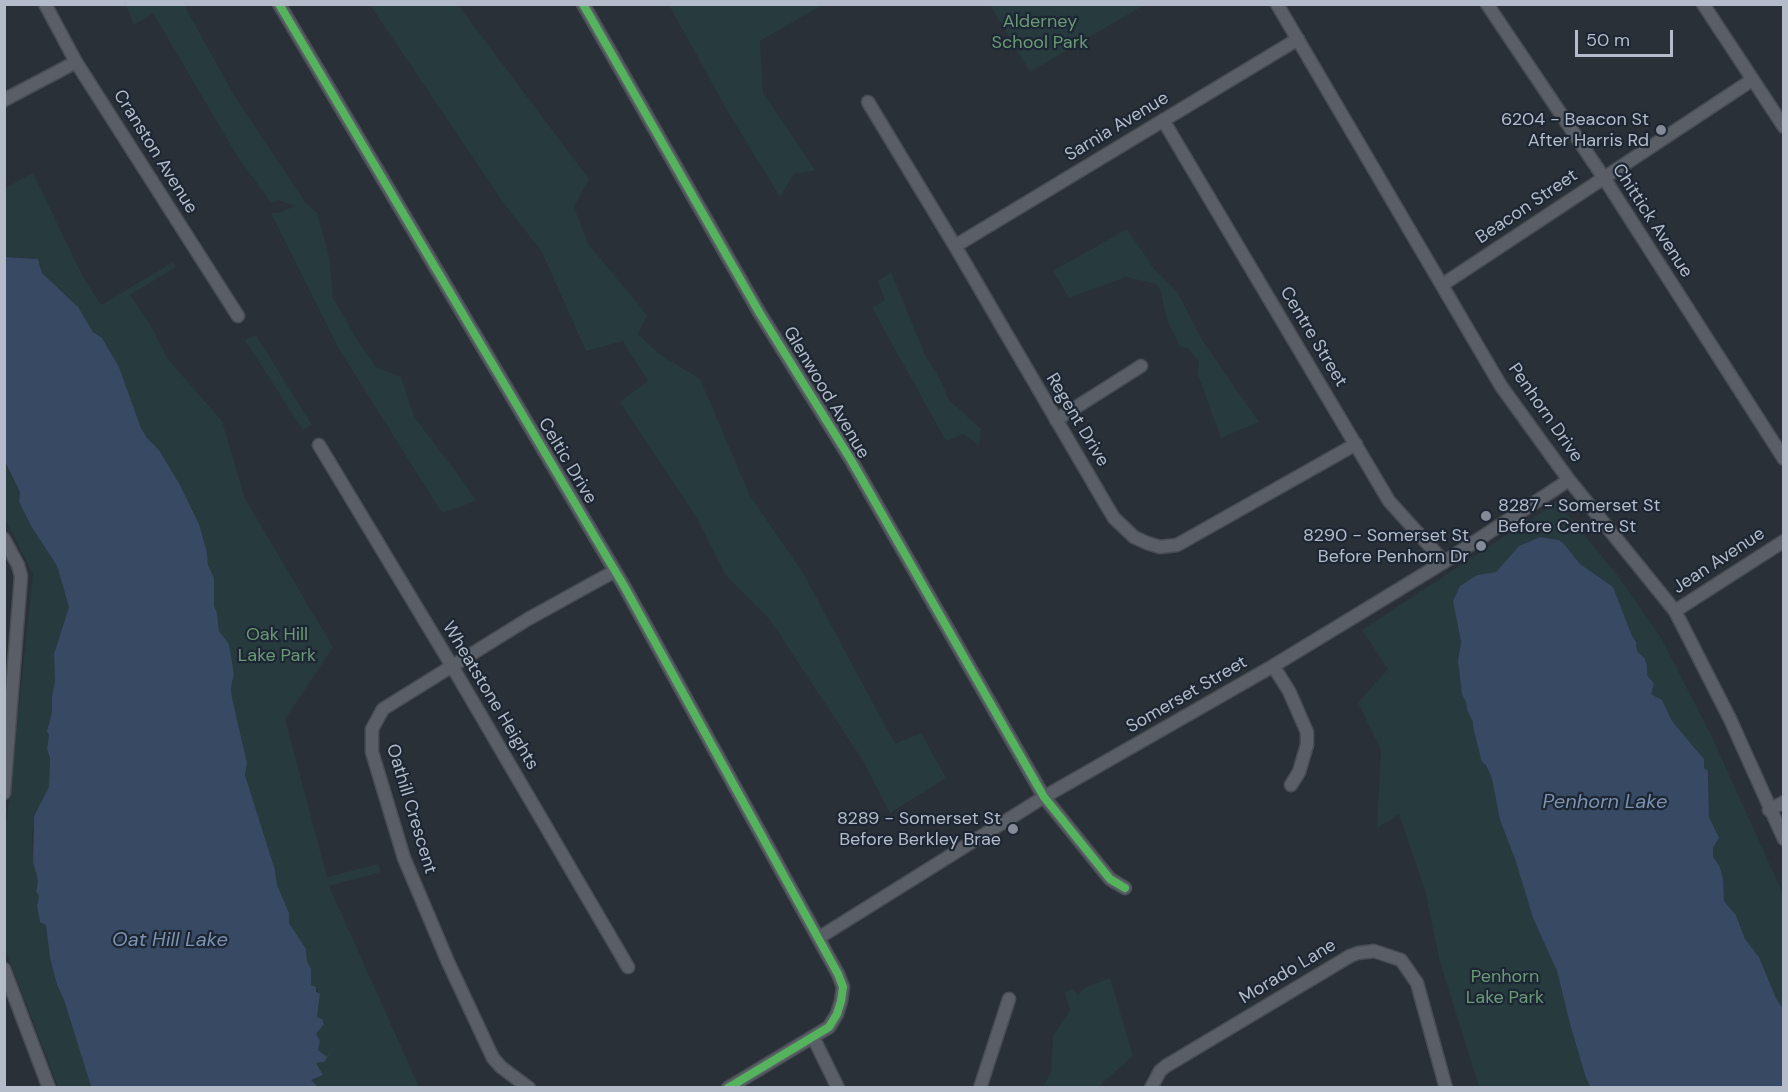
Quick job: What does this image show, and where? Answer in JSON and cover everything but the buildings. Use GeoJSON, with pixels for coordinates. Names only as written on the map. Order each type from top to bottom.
{"type":"FeatureCollection","features":[{"type":"Feature","properties":{"kind":"street","name":"Cranston Avenue"},"geometry":{"type":"LineString","coordinates":[[45,4],[76,62],[238,316]]}},
{"type":"Feature","properties":{"kind":"street","name":"Celtic Drive"},"geometry":{"type":"LineString","coordinates":[[279,4],[615,571],[820,937]]}},
{"type":"Feature","properties":{"kind":"street","name":"Glenwood Avenue"},"geometry":{"type":"LineString","coordinates":[[583,4],[759,312],[850,460],[1044,797],[1110,879],[1125,888]]}},
{"type":"Feature","properties":{"kind":"street","name":"Penhorn Drive"},"geometry":{"type":"LineString","coordinates":[[1277,4],[1501,386],[1569,480],[1674,611],[1730,719],[1784,839]]}},
{"type":"Feature","properties":{"kind":"street","name":"Chittick Avenue"},"geometry":{"type":"LineString","coordinates":[[1487,4],[1604,178],[1784,459]]}},
{"type":"Feature","properties":{"kind":"street"},"geometry":{"type":"LineString","coordinates":[[1703,4],[1784,127]]}},
{"type":"Feature","properties":{"kind":"street","name":"Sarnia Avenue"},"geometry":{"type":"LineString","coordinates":[[955,246],[1298,39]]}},
{"type":"Feature","properties":{"kind":"street"},"geometry":{"type":"LineString","coordinates":[[4,100],[76,62]]}},
{"type":"Feature","properties":{"kind":"street","name":"Beacon Street"},"geometry":{"type":"LineString","coordinates":[[1443,285],[1752,80]]}},
{"type":"Feature","properties":{"kind":"street","name":"Regent Drive"},"geometry":{"type":"LineString","coordinates":[[868,102],[1114,518],[1134,537],[1160,547],[1177,545],[1356,444]]}},
{"type":"Feature","properties":{"kind":"street","name":"Centre Street"},"geometry":{"type":"LineString","coordinates":[[1163,120],[1389,501],[1444,562]]}},
{"type":"Feature","properties":{"kind":"street"},"geometry":{"type":"LineString","coordinates":[[1056,420],[1141,366]]}},
{"type":"Feature","properties":{"kind":"street","name":"Wheatstone Heights"},"geometry":{"type":"LineString","coordinates":[[319,445],[452,666],[628,967]]}},
{"type":"Feature","properties":{"kind":"street","name":"Somerset Street"},"geometry":{"type":"LineString","coordinates":[[820,937],[1044,797],[1274,666],[1444,562],[1569,480]]}},
{"type":"Feature","properties":{"kind":"street"},"geometry":{"type":"LineString","coordinates":[[4,539],[18,565],[21,576],[4,793]]}},
{"type":"Feature","properties":{"kind":"street","name":"Jean Avenue"},"geometry":{"type":"LineString","coordinates":[[1674,611],[1784,541]]}},
{"type":"Feature","properties":{"kind":"street","name":"Oathill Crescent"},"geometry":{"type":"LineString","coordinates":[[529,1088],[501,1067],[489,1050],[448,962],[404,858],[372,752],[372,729],[383,709],[528,619],[615,571]]}},
{"type":"Feature","properties":{"kind":"street"},"geometry":{"type":"LineString","coordinates":[[1274,666],[1289,691],[1307,732],[1307,745],[1302,763],[1290,785]]}},
{"type":"Feature","properties":{"kind":"street"},"geometry":{"type":"LineString","coordinates":[[1769,810],[1784,802]]}},
{"type":"Feature","properties":{"kind":"street"},"geometry":{"type":"LineString","coordinates":[[728,1088],[829,1027],[837,1014],[843,987],[820,937]]}},
{"type":"Feature","properties":{"kind":"street","name":"Morado Lane"},"geometry":{"type":"LineString","coordinates":[[1151,1088],[1160,1071],[1166,1066],[1350,956],[1374,951],[1401,960],[1417,983],[1446,1088]]}},
{"type":"Feature","properties":{"kind":"street"},"geometry":{"type":"LineString","coordinates":[[4,969],[49,1088]]}},
{"type":"Feature","properties":{"kind":"street"},"geometry":{"type":"LineString","coordinates":[[980,1088],[1009,999]]}},
{"type":"Feature","properties":{"kind":"street"},"geometry":{"type":"LineString","coordinates":[[813,1037],[838,1088]]}},
{"type":"Feature","properties":{"kind":"green space"},"geometry":{"type":"Polygon","coordinates":[[[126,5],[184,5],[235,97],[305,202],[317,213],[329,256],[333,298],[357,340],[376,367],[401,377],[414,417],[476,501],[442,513],[339,349],[271,213],[278,213],[295,206],[279,200],[271,203],[236,154],[153,13],[134,25],[126,5]]]}},
{"type":"Feature","properties":{"kind":"green space"},"geometry":{"type":"Polygon","coordinates":[[[370,5],[458,5],[589,179],[574,207],[588,244],[647,315],[638,334],[659,354],[700,379],[750,496],[803,573],[895,744],[921,733],[946,778],[890,813],[863,761],[770,620],[725,574],[697,518],[620,402],[648,381],[623,341],[586,351],[542,252],[503,202],[370,5]]]}},
{"type":"Feature","properties":{"kind":"green space"},"geometry":{"type":"Polygon","coordinates":[[[669,5],[822,5],[760,41],[763,93],[815,170],[794,174],[780,197],[727,110],[669,5]]]}},
{"type":"Feature","properties":{"kind":"green space","name":"Alderney School Park"},"geometry":{"type":"Polygon","coordinates":[[[990,5],[1144,5],[1030,72],[990,5]]]}},
{"type":"Feature","properties":{"kind":"green space","name":"Oak Hill Lake Park"},"geometry":{"type":"Polygon","coordinates":[[[33,173],[83,277],[101,305],[173,262],[176,267],[130,295],[151,326],[167,358],[222,421],[245,499],[333,647],[285,719],[327,877],[378,864],[381,872],[329,886],[419,1087],[318,1088],[311,1080],[323,1075],[316,1063],[321,1063],[325,1055],[318,1050],[316,1034],[322,1027],[317,1014],[320,997],[316,987],[311,985],[311,969],[307,961],[306,949],[289,923],[289,913],[277,885],[275,870],[245,775],[247,763],[232,698],[231,687],[234,674],[229,644],[219,631],[214,606],[214,579],[208,565],[203,536],[180,485],[159,450],[141,428],[119,367],[102,338],[95,334],[71,300],[42,273],[41,265],[35,258],[5,257],[5,188],[33,173]]]}},
{"type":"Feature","properties":{"kind":"green space"},"geometry":{"type":"Polygon","coordinates":[[[1127,229],[1154,269],[1178,293],[1202,340],[1259,422],[1221,438],[1197,372],[1199,362],[1189,349],[1180,346],[1167,320],[1157,284],[1126,277],[1069,298],[1053,271],[1127,229]]]}},
{"type":"Feature","properties":{"kind":"green space"},"geometry":{"type":"Polygon","coordinates":[[[891,272],[925,355],[941,381],[949,400],[981,429],[979,445],[963,434],[946,441],[872,308],[885,300],[878,281],[891,272]]]}},
{"type":"Feature","properties":{"kind":"green space"},"geometry":{"type":"Polygon","coordinates":[[[256,335],[312,425],[303,430],[245,340],[256,335]]]}},
{"type":"Feature","properties":{"kind":"green space"},"geometry":{"type":"Polygon","coordinates":[[[4,462],[20,492],[19,502],[22,508],[57,566],[69,607],[54,654],[55,681],[52,712],[47,729],[49,736],[47,749],[50,758],[49,787],[35,813],[32,833],[33,862],[38,881],[36,888],[39,896],[37,902],[40,922],[46,925],[50,958],[57,985],[92,1087],[58,1087],[5,948],[5,837],[33,574],[5,519],[4,462]]]}},
{"type":"Feature","properties":{"kind":"green space","name":"Penhorn Lake Park"},"geometry":{"type":"Polygon","coordinates":[[[1557,502],[1618,576],[1661,638],[1711,735],[1783,894],[1783,1009],[1759,957],[1745,939],[1736,915],[1724,901],[1720,867],[1713,857],[1713,848],[1718,841],[1709,817],[1709,772],[1704,768],[1702,756],[1672,721],[1662,700],[1651,694],[1654,684],[1647,675],[1645,659],[1637,651],[1636,642],[1613,587],[1580,564],[1559,540],[1541,537],[1519,546],[1496,572],[1477,575],[1460,586],[1453,601],[1461,642],[1458,661],[1467,710],[1473,722],[1481,754],[1492,779],[1500,820],[1533,918],[1557,971],[1570,1024],[1591,1087],[1479,1087],[1440,962],[1425,890],[1399,814],[1377,828],[1381,750],[1358,703],[1388,669],[1362,630],[1557,502]]]}},
{"type":"Feature","properties":{"kind":"green space"},"geometry":{"type":"Polygon","coordinates":[[[1110,978],[1133,1056],[1098,1087],[1043,1087],[1051,1072],[1053,1036],[1070,1010],[1065,993],[1072,989],[1078,995],[1085,988],[1110,978]]]}},
{"type":"Feature","properties":{"kind":"water","name":"Oat Hill Lake"},"geometry":{"type":"Polygon","coordinates":[[[5,257],[38,259],[42,273],[78,307],[93,332],[102,338],[119,367],[141,428],[159,450],[180,485],[199,524],[207,552],[208,565],[214,578],[214,606],[219,631],[229,644],[234,674],[231,687],[232,698],[247,763],[245,775],[275,870],[277,885],[289,913],[289,923],[306,949],[307,961],[311,969],[311,985],[316,987],[316,992],[320,994],[317,1017],[322,1019],[324,1024],[316,1034],[320,1041],[318,1050],[327,1057],[342,1036],[324,1062],[316,1063],[323,1075],[311,1080],[318,1087],[92,1088],[90,1083],[64,1000],[57,985],[50,958],[46,925],[40,922],[37,906],[38,881],[33,862],[34,816],[49,787],[50,758],[47,749],[49,736],[47,731],[52,712],[55,681],[54,654],[69,607],[57,566],[19,502],[20,492],[5,462],[5,257]]]}},
{"type":"Feature","properties":{"kind":"water","name":"Penhorn Lake"},"geometry":{"type":"Polygon","coordinates":[[[1540,537],[1559,540],[1580,564],[1613,587],[1636,642],[1637,651],[1645,659],[1647,675],[1654,684],[1651,694],[1662,700],[1672,721],[1704,759],[1704,768],[1708,771],[1709,817],[1719,838],[1713,848],[1713,857],[1720,867],[1723,879],[1724,901],[1736,915],[1745,939],[1759,957],[1783,1009],[1783,1087],[1591,1088],[1586,1078],[1557,971],[1533,918],[1500,820],[1492,779],[1486,765],[1482,762],[1473,722],[1462,694],[1458,661],[1461,642],[1453,601],[1460,586],[1477,575],[1496,572],[1519,546],[1540,537]]]}},
{"type":"Feature","properties":{"kind":"cycle path"},"geometry":{"type":"LineString","coordinates":[[279,4],[624,586],[838,974],[843,987],[841,1001],[837,1014],[829,1027],[728,1088]]}},
{"type":"Feature","properties":{"kind":"cycle path"},"geometry":{"type":"LineString","coordinates":[[583,4],[759,312],[851,460],[1044,797],[1110,879],[1125,888]]}},
{"type":"Feature","properties":{"kind":"place","name":"6204 - Beacon St After Harris Rd"},"geometry":{"type":"Point","coordinates":[1661,130]}},
{"type":"Feature","properties":{"kind":"place","name":"8287 - Somerset St Before Centre St"},"geometry":{"type":"Point","coordinates":[1486,516]}},
{"type":"Feature","properties":{"kind":"place","name":"8290 - Somerset St Before Penhorn Dr"},"geometry":{"type":"Point","coordinates":[1481,546]}},
{"type":"Feature","properties":{"kind":"place","name":"8289 - Somerset St Before Berkley Brae"},"geometry":{"type":"Point","coordinates":[1013,829]}}]}
